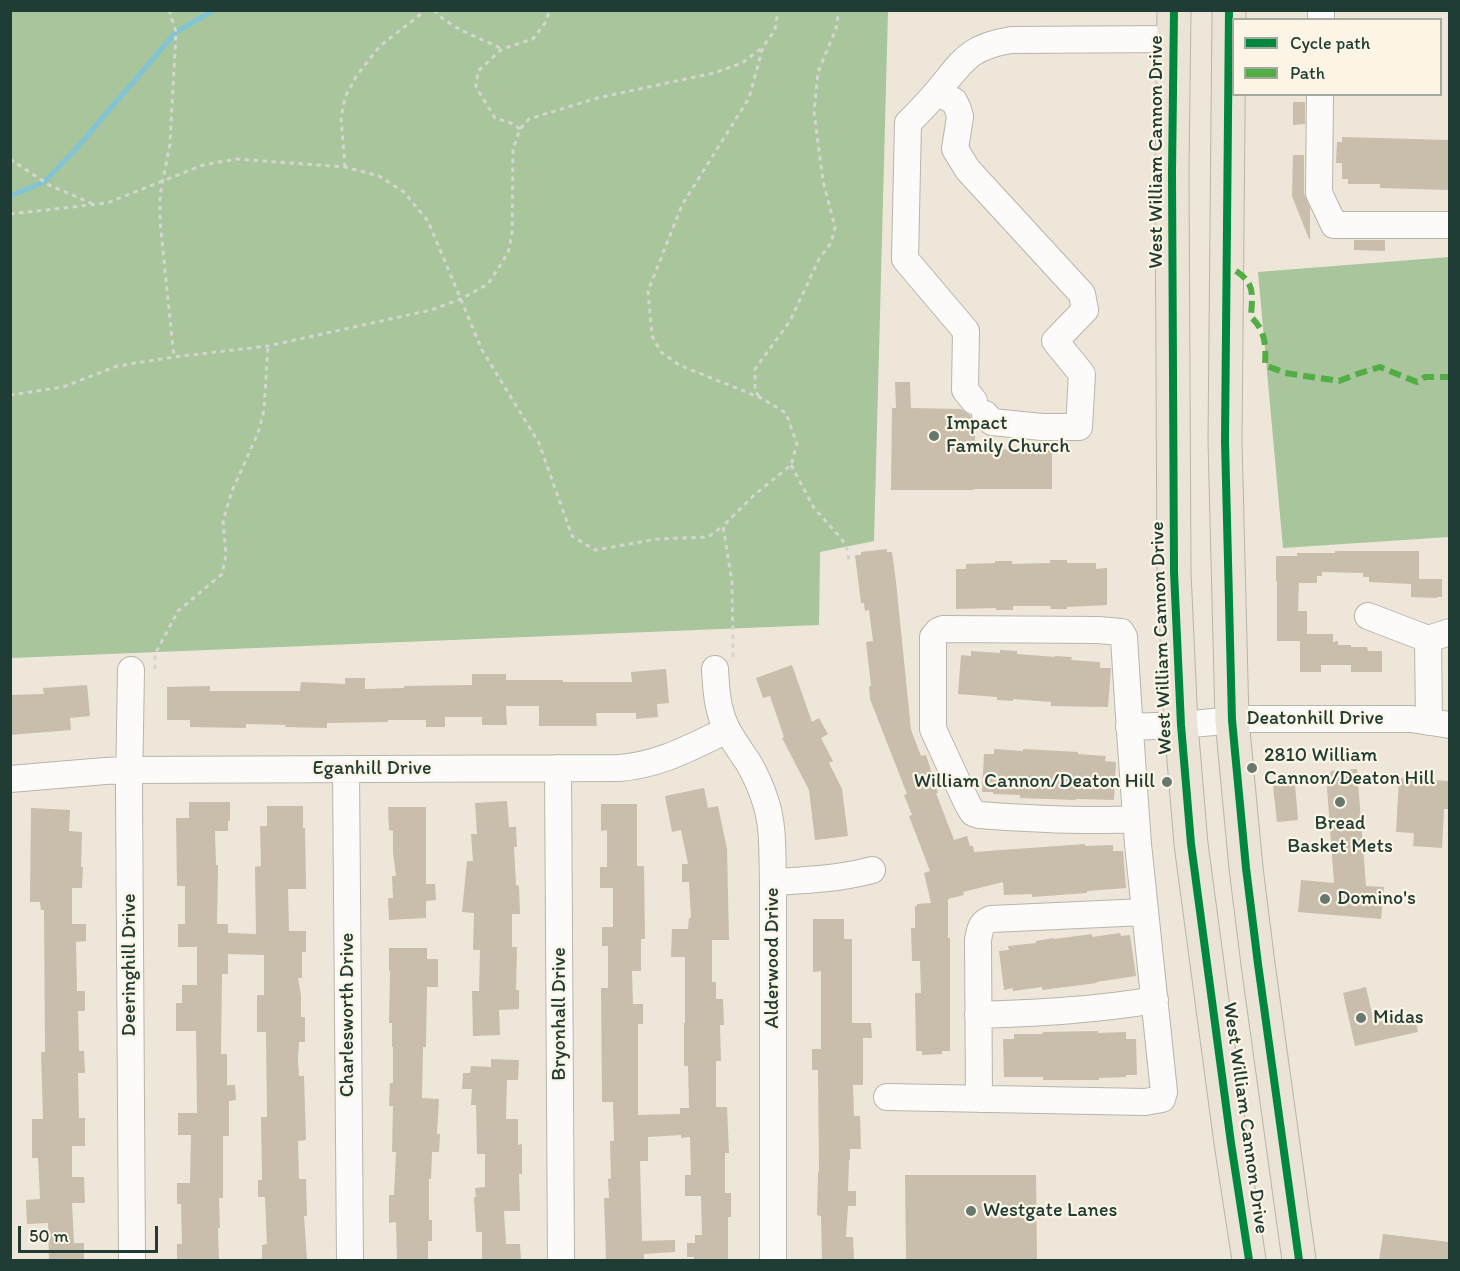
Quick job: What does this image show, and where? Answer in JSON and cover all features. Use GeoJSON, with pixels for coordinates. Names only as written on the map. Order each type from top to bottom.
{"type":"FeatureCollection","features":[{"type":"Feature","properties":{"kind":"main road","name":"West William Cannon Drive"},"geometry":{"type":"LineString","coordinates":[[1229,10],[1225,441],[1232,720],[1246,868],[1299,1260]]}},
{"type":"Feature","properties":{"kind":"main road","name":"West William Cannon Drive"},"geometry":{"type":"LineString","coordinates":[[1174,25],[1172,161],[1174,572],[1181,725],[1191,844],[1248,1260]]}},
{"type":"Feature","properties":{"kind":"main road"},"geometry":{"type":"LineString","coordinates":[[1231,1143],[1282,1130]]}},
{"type":"Feature","properties":{"kind":"street"},"geometry":{"type":"LineString","coordinates":[[936,93],[954,101],[958,109],[960,117],[955,149],[968,171],[1082,294],[1085,310],[1055,341],[1082,374],[1079,428],[992,422],[965,390],[966,331],[905,259],[908,123],[958,66],[971,54],[985,46],[999,42],[1174,25]]}},
{"type":"Feature","properties":{"kind":"street"},"geometry":{"type":"LineString","coordinates":[[1320,96],[1319,193],[1334,225],[1449,225]]}},
{"type":"Feature","properties":{"kind":"street"},"geometry":{"type":"LineString","coordinates":[[1368,616],[1439,635],[1439,723]]}},
{"type":"Feature","properties":{"kind":"street"},"geometry":{"type":"LineString","coordinates":[[887,1097],[1145,1101],[1162,1099],[1164,1092],[1136,819],[1124,637],[1121,632],[1098,630],[944,629],[938,631],[933,637],[933,729],[973,813],[1044,820],[1136,819]]}},
{"type":"Feature","properties":{"kind":"street","name":"Alderwood Drive"},"geometry":{"type":"LineString","coordinates":[[724,667],[717,694],[721,713],[727,730],[759,784],[767,803],[770,824],[773,882],[773,1260]]}},
{"type":"Feature","properties":{"kind":"street","name":"Deeringhill Drive"},"geometry":{"type":"LineString","coordinates":[[132,1260],[129,770],[143,669]]}},
{"type":"Feature","properties":{"kind":"street","name":"Deatonhill Drive"},"geometry":{"type":"LineString","coordinates":[[1129,727],[1232,720],[1411,719],[1439,723]]}},
{"type":"Feature","properties":{"kind":"street","name":"Eganhill Drive"},"geometry":{"type":"LineString","coordinates":[[10,779],[129,770],[637,766],[671,756],[727,730]]}},
{"type":"Feature","properties":{"kind":"street","name":"Bryonhall Drive"},"geometry":{"type":"LineString","coordinates":[[558,768],[561,1260]]}},
{"type":"Feature","properties":{"kind":"street","name":"Charlesworth Drive"},"geometry":{"type":"LineString","coordinates":[[346,769],[350,1260]]}},
{"type":"Feature","properties":{"kind":"street"},"geometry":{"type":"LineString","coordinates":[[773,882],[831,879],[872,870]]}},
{"type":"Feature","properties":{"kind":"street"},"geometry":{"type":"LineString","coordinates":[[979,1099],[978,940],[981,926],[985,921],[1005,918],[1146,912]]}},
{"type":"Feature","properties":{"kind":"street"},"geometry":{"type":"LineString","coordinates":[[978,1015],[1060,1012],[1155,1000]]}},
{"type":"Feature","properties":{"kind":"path"},"geometry":{"type":"LineString","coordinates":[[169,10],[176,32],[170,144],[160,195],[160,222],[174,357]]}},
{"type":"Feature","properties":{"kind":"path"},"geometry":{"type":"LineString","coordinates":[[345,167],[341,118],[345,97],[357,75],[380,46],[426,10]]}},
{"type":"Feature","properties":{"kind":"path"},"geometry":{"type":"LineString","coordinates":[[434,10],[462,31],[502,49]]}},
{"type":"Feature","properties":{"kind":"path"},"geometry":{"type":"LineString","coordinates":[[520,129],[511,123],[495,118],[476,87],[478,71],[502,49],[533,39],[545,23],[550,10]]}},
{"type":"Feature","properties":{"kind":"path"},"geometry":{"type":"LineString","coordinates":[[10,395],[63,387],[117,366],[268,346],[431,310],[461,299],[488,284],[508,253],[512,234],[513,149],[520,129],[529,119],[597,98],[714,73],[742,63],[763,47],[775,30],[778,10]]}},
{"type":"Feature","properties":{"kind":"path"},"geometry":{"type":"LineString","coordinates":[[760,398],[755,391],[755,369],[790,321],[819,259],[831,243],[835,227],[823,181],[814,112],[818,72],[836,29],[840,10]]}},
{"type":"Feature","properties":{"kind":"path"},"geometry":{"type":"LineString","coordinates":[[10,214],[107,204],[202,165],[236,159],[345,167],[379,176],[404,192],[428,220],[482,350],[539,443],[572,536],[595,550],[657,539],[708,537],[791,465],[797,444],[786,413],[760,398],[679,365],[661,352],[652,336],[648,291],[682,205],[749,98],[763,47]]}},
{"type":"Feature","properties":{"kind":"path"},"geometry":{"type":"LineString","coordinates":[[10,159],[49,185],[94,205]]}},
{"type":"Feature","properties":{"kind":"path"},"geometry":{"type":"LineString","coordinates":[[143,669],[155,654],[178,611],[222,574],[226,555],[223,521],[232,491],[258,434],[264,410],[268,346]]}},
{"type":"Feature","properties":{"kind":"path"},"geometry":{"type":"LineString","coordinates":[[791,465],[814,508],[846,545],[849,560]]}},
{"type":"Feature","properties":{"kind":"path"},"geometry":{"type":"LineString","coordinates":[[723,526],[732,582],[724,667]]}},
{"type":"Feature","properties":{"kind":"green space"},"geometry":{"type":"Polygon","coordinates":[[[10,11],[888,11],[874,541],[820,552],[819,625],[11,658],[10,11]]]}},
{"type":"Feature","properties":{"kind":"green space"},"geometry":{"type":"Polygon","coordinates":[[[1449,257],[1449,537],[1283,548],[1258,272],[1449,257]]]}},
{"type":"Feature","properties":{"kind":"building"},"geometry":{"type":"Polygon","coordinates":[[[1293,102],[1305,102],[1305,124],[1293,125],[1293,102]]]}},
{"type":"Feature","properties":{"kind":"building"},"geometry":{"type":"Polygon","coordinates":[[[1342,137],[1449,140],[1449,190],[1380,188],[1380,184],[1348,184],[1348,179],[1342,179],[1342,163],[1336,163],[1337,142],[1342,142],[1342,137]]]}},
{"type":"Feature","properties":{"kind":"building"},"geometry":{"type":"Polygon","coordinates":[[[1293,155],[1304,155],[1304,193],[1310,208],[1310,239],[1292,196],[1293,155]]]}},
{"type":"Feature","properties":{"kind":"building"},"geometry":{"type":"Polygon","coordinates":[[[1354,240],[1385,240],[1385,251],[1354,250],[1354,240]]]}},
{"type":"Feature","properties":{"kind":"building","name":"Impact Family Church"},"geometry":{"type":"Polygon","coordinates":[[[895,382],[910,382],[911,408],[961,409],[970,415],[975,426],[975,449],[1052,450],[1052,489],[891,490],[892,408],[896,408],[895,382]]]}},
{"type":"Feature","properties":{"kind":"building"},"geometry":{"type":"Polygon","coordinates":[[[887,549],[887,552],[892,552],[896,582],[911,730],[921,756],[926,755],[938,793],[936,793],[954,840],[967,836],[974,852],[1085,844],[1085,846],[1113,845],[1113,851],[1123,851],[1126,888],[1032,897],[1032,894],[1004,895],[1003,882],[963,892],[964,895],[948,899],[950,1051],[942,1051],[942,1054],[922,1055],[922,1051],[916,1051],[915,993],[921,993],[920,961],[912,961],[911,928],[915,928],[915,906],[931,903],[924,873],[930,871],[909,816],[912,815],[904,795],[907,794],[870,699],[869,686],[871,686],[866,642],[873,641],[869,610],[865,611],[864,603],[861,603],[855,555],[861,555],[861,552],[887,549]]]}},
{"type":"Feature","properties":{"kind":"building"},"geometry":{"type":"Polygon","coordinates":[[[1335,551],[1419,551],[1419,579],[1442,579],[1442,597],[1437,598],[1411,597],[1411,584],[1369,582],[1369,577],[1363,577],[1363,573],[1322,572],[1322,576],[1317,576],[1317,583],[1299,583],[1298,611],[1307,611],[1307,634],[1333,634],[1333,642],[1338,641],[1338,645],[1367,647],[1368,651],[1382,651],[1382,672],[1351,672],[1351,665],[1321,665],[1321,672],[1300,672],[1300,641],[1277,641],[1276,556],[1297,556],[1297,553],[1335,553],[1335,551]]]}},
{"type":"Feature","properties":{"kind":"building"},"geometry":{"type":"Polygon","coordinates":[[[1050,560],[1067,560],[1067,563],[1096,563],[1096,569],[1107,568],[1107,605],[1067,607],[1067,609],[1050,609],[1051,606],[1013,606],[1013,610],[956,609],[956,569],[966,569],[966,564],[995,563],[995,561],[1012,561],[1012,564],[1050,563],[1050,560]]]}},
{"type":"Feature","properties":{"kind":"building"},"geometry":{"type":"Polygon","coordinates":[[[1000,650],[1017,651],[1017,654],[1072,657],[1071,660],[1100,662],[1100,668],[1111,668],[1108,707],[1051,706],[1051,702],[997,700],[997,697],[958,694],[961,655],[971,656],[971,651],[1000,653],[1000,650]]]}},
{"type":"Feature","properties":{"kind":"building"},"geometry":{"type":"Polygon","coordinates":[[[792,665],[812,722],[819,718],[828,734],[821,738],[833,761],[829,763],[842,789],[848,836],[815,840],[809,790],[782,738],[784,737],[770,696],[763,698],[756,678],[792,665]]]}},
{"type":"Feature","properties":{"kind":"building"},"geometry":{"type":"Polygon","coordinates":[[[666,669],[669,703],[657,704],[658,717],[636,719],[636,713],[596,713],[597,726],[539,726],[539,706],[506,706],[507,725],[482,725],[482,717],[445,717],[445,727],[426,727],[426,720],[327,723],[327,728],[246,724],[246,728],[190,727],[190,720],[167,720],[167,687],[210,686],[210,691],[300,691],[301,682],[345,684],[345,678],[365,678],[365,689],[404,688],[404,686],[472,685],[472,674],[506,674],[506,680],[632,682],[631,672],[666,669]]]}},
{"type":"Feature","properties":{"kind":"building"},"geometry":{"type":"Polygon","coordinates":[[[87,685],[90,716],[70,718],[71,730],[10,735],[10,695],[44,694],[43,688],[87,685]]]}},
{"type":"Feature","properties":{"kind":"building"},"geometry":{"type":"Polygon","coordinates":[[[994,749],[1078,752],[1078,754],[1106,756],[1105,761],[1116,762],[1114,800],[1020,798],[1020,795],[982,792],[984,754],[994,754],[994,749]]]}},
{"type":"Feature","properties":{"kind":"building"},"geometry":{"type":"Polygon","coordinates":[[[1357,769],[1366,886],[1384,887],[1381,919],[1298,912],[1301,880],[1334,883],[1326,774],[1331,771],[1357,769]]]}},
{"type":"Feature","properties":{"kind":"building"},"geometry":{"type":"Polygon","coordinates":[[[1399,778],[1449,781],[1449,809],[1444,809],[1442,848],[1413,846],[1414,833],[1396,832],[1399,778]]]}},
{"type":"Feature","properties":{"kind":"building"},"geometry":{"type":"Polygon","coordinates":[[[1295,784],[1298,820],[1277,822],[1273,786],[1295,784]]]}},
{"type":"Feature","properties":{"kind":"building"},"geometry":{"type":"Polygon","coordinates":[[[704,788],[708,808],[718,806],[727,849],[729,940],[712,940],[712,982],[716,982],[716,999],[723,999],[724,1025],[720,1025],[721,1061],[716,1061],[716,1107],[727,1107],[729,1153],[725,1153],[725,1193],[731,1193],[731,1217],[728,1217],[728,1260],[694,1260],[694,1257],[687,1257],[687,1243],[695,1243],[695,1235],[702,1235],[701,1196],[685,1196],[685,1175],[691,1175],[690,1137],[681,1138],[681,1135],[648,1137],[648,1161],[640,1161],[642,1241],[675,1240],[675,1252],[644,1254],[644,1260],[606,1260],[604,1198],[609,1198],[610,1141],[614,1141],[613,1102],[602,1102],[601,988],[608,988],[608,946],[602,946],[602,927],[613,927],[613,888],[600,888],[600,867],[607,867],[607,830],[601,831],[601,804],[637,804],[637,866],[644,866],[645,939],[641,939],[641,971],[632,971],[633,1004],[643,1004],[643,1024],[638,1024],[638,1115],[680,1114],[680,1108],[689,1108],[688,1066],[684,1066],[685,957],[671,957],[672,929],[688,929],[689,918],[691,918],[689,882],[682,882],[682,864],[688,864],[681,830],[672,832],[665,796],[704,788]]]}},
{"type":"Feature","properties":{"kind":"building"},"geometry":{"type":"Polygon","coordinates":[[[507,801],[509,827],[516,827],[517,847],[514,847],[520,914],[512,914],[512,947],[517,947],[516,990],[519,990],[519,1009],[499,1010],[500,1035],[473,1036],[472,991],[479,991],[480,950],[473,950],[474,913],[462,912],[467,861],[473,861],[471,834],[477,834],[475,803],[507,801]]]}},
{"type":"Feature","properties":{"kind":"building"},"geometry":{"type":"Polygon","coordinates":[[[189,802],[230,802],[228,831],[215,831],[216,865],[218,865],[217,924],[228,924],[228,933],[256,934],[255,867],[261,866],[260,826],[267,826],[267,806],[303,806],[306,889],[288,889],[289,931],[306,931],[306,952],[302,952],[302,978],[298,978],[301,1017],[305,1017],[305,1042],[299,1042],[298,1058],[299,1076],[304,1076],[306,1140],[298,1141],[299,1179],[306,1179],[307,1216],[304,1216],[307,1260],[262,1260],[262,1245],[267,1244],[265,1197],[258,1197],[258,1180],[262,1180],[261,1117],[267,1117],[266,1032],[257,1032],[257,995],[264,995],[264,955],[228,954],[228,974],[222,974],[221,1054],[227,1054],[227,1085],[235,1085],[236,1100],[229,1101],[229,1136],[223,1136],[223,1198],[219,1198],[220,1228],[218,1228],[219,1260],[177,1260],[177,1244],[182,1244],[181,1204],[177,1204],[177,1183],[190,1183],[191,1135],[178,1135],[178,1113],[197,1113],[196,1031],[176,1031],[176,1003],[182,1003],[182,985],[197,985],[197,947],[178,947],[178,924],[185,924],[185,886],[177,886],[176,818],[189,818],[189,802]]]}},
{"type":"Feature","properties":{"kind":"building"},"geometry":{"type":"Polygon","coordinates":[[[388,807],[426,807],[426,884],[435,884],[436,900],[426,901],[426,918],[389,920],[388,898],[393,898],[392,876],[396,876],[393,831],[389,830],[388,807]]]}},
{"type":"Feature","properties":{"kind":"building"},"geometry":{"type":"Polygon","coordinates":[[[31,808],[70,810],[69,831],[82,832],[82,888],[72,888],[72,924],[86,924],[86,941],[76,942],[77,991],[85,991],[85,1011],[78,1011],[79,1051],[84,1051],[85,1073],[78,1073],[79,1118],[85,1118],[85,1146],[72,1146],[72,1177],[84,1177],[85,1203],[72,1203],[74,1243],[84,1243],[84,1260],[49,1260],[48,1223],[27,1224],[26,1200],[40,1199],[38,1158],[32,1158],[32,1119],[43,1119],[41,1052],[45,1052],[44,910],[41,910],[40,902],[30,902],[31,808]]]}},
{"type":"Feature","properties":{"kind":"building"},"geometry":{"type":"Polygon","coordinates":[[[813,919],[844,919],[844,939],[852,939],[852,1023],[871,1023],[872,1038],[863,1038],[863,1085],[853,1085],[854,1116],[860,1116],[861,1149],[850,1149],[848,1191],[856,1191],[856,1206],[848,1206],[846,1237],[853,1237],[854,1260],[822,1260],[821,1216],[817,1215],[818,1070],[812,1070],[812,1049],[821,1049],[821,971],[813,972],[813,919]]]}},
{"type":"Feature","properties":{"kind":"building"},"geometry":{"type":"Polygon","coordinates":[[[1120,933],[1121,936],[1130,935],[1136,976],[1042,990],[1042,987],[1004,990],[999,951],[1009,950],[1008,946],[1036,943],[1036,941],[1054,938],[1092,934],[1092,937],[1120,933]]]}},
{"type":"Feature","properties":{"kind":"building"},"geometry":{"type":"Polygon","coordinates":[[[389,948],[427,948],[427,959],[438,959],[438,987],[427,987],[426,1047],[423,1047],[422,1098],[439,1099],[437,1134],[440,1134],[439,1152],[432,1152],[431,1179],[429,1179],[429,1220],[432,1220],[432,1241],[428,1241],[428,1260],[397,1260],[396,1222],[389,1223],[389,1195],[394,1195],[396,1152],[392,1152],[393,1106],[389,1106],[390,1083],[393,1083],[393,1047],[392,1023],[389,1023],[389,948]]]}},
{"type":"Feature","properties":{"kind":"building","name":"Midas"},"geometry":{"type":"Polygon","coordinates":[[[1366,987],[1374,1023],[1414,1014],[1418,1032],[1355,1046],[1343,993],[1366,987]]]}},
{"type":"Feature","properties":{"kind":"building"},"geometry":{"type":"Polygon","coordinates":[[[1098,1031],[1098,1033],[1126,1032],[1126,1039],[1136,1039],[1137,1075],[1099,1078],[1099,1080],[1004,1077],[1003,1039],[1014,1039],[1014,1034],[1098,1031]]]}},
{"type":"Feature","properties":{"kind":"building"},"geometry":{"type":"Polygon","coordinates":[[[491,1059],[519,1060],[518,1080],[507,1080],[506,1119],[518,1119],[518,1145],[522,1144],[522,1174],[519,1174],[520,1211],[504,1211],[506,1244],[520,1244],[521,1260],[482,1260],[482,1232],[476,1232],[475,1188],[485,1187],[485,1154],[477,1154],[476,1105],[471,1105],[472,1089],[462,1089],[463,1073],[470,1073],[471,1066],[491,1067],[491,1059]]]}},
{"type":"Feature","properties":{"kind":"building","name":"Westgate Lanes"},"geometry":{"type":"Polygon","coordinates":[[[905,1175],[1036,1175],[1037,1260],[906,1260],[905,1175]]]}},
{"type":"Feature","properties":{"kind":"building"},"geometry":{"type":"Polygon","coordinates":[[[1383,1234],[1449,1242],[1449,1260],[1379,1260],[1383,1234]]]}},
{"type":"Feature","properties":{"kind":"waterway"},"geometry":{"type":"LineString","coordinates":[[10,196],[44,182],[75,150],[176,32],[214,10]]}},
{"type":"Feature","properties":{"kind":"marked path"},"geometry":{"type":"LineString","coordinates":[[1236,271],[1250,285],[1251,317],[1260,328],[1264,339],[1265,365],[1285,373],[1339,381],[1380,367],[1417,382],[1425,377],[1450,377]]}},
{"type":"Feature","properties":{"kind":"cycle path"},"geometry":{"type":"LineString","coordinates":[[1174,10],[1172,172],[1174,572],[1181,725],[1191,844],[1249,1260]]}},
{"type":"Feature","properties":{"kind":"cycle path"},"geometry":{"type":"LineString","coordinates":[[1229,10],[1225,441],[1232,720],[1246,868],[1299,1260]]}},
{"type":"Feature","properties":{"kind":"place","name":"Impact Family Church"},"geometry":{"type":"Point","coordinates":[934,436]}},
{"type":"Feature","properties":{"kind":"place","name":"2810 William Cannon/Deaton Hill"},"geometry":{"type":"Point","coordinates":[1252,768]}},
{"type":"Feature","properties":{"kind":"place","name":"William Cannon/Deaton Hill"},"geometry":{"type":"Point","coordinates":[1167,782]}},
{"type":"Feature","properties":{"kind":"place","name":"Bread Basket Mets"},"geometry":{"type":"Point","coordinates":[1340,802]}},
{"type":"Feature","properties":{"kind":"place","name":"Domino's"},"geometry":{"type":"Point","coordinates":[1325,899]}},
{"type":"Feature","properties":{"kind":"place","name":"Midas"},"geometry":{"type":"Point","coordinates":[1361,1018]}},
{"type":"Feature","properties":{"kind":"place","name":"Westgate Lanes"},"geometry":{"type":"Point","coordinates":[971,1211]}}]}
